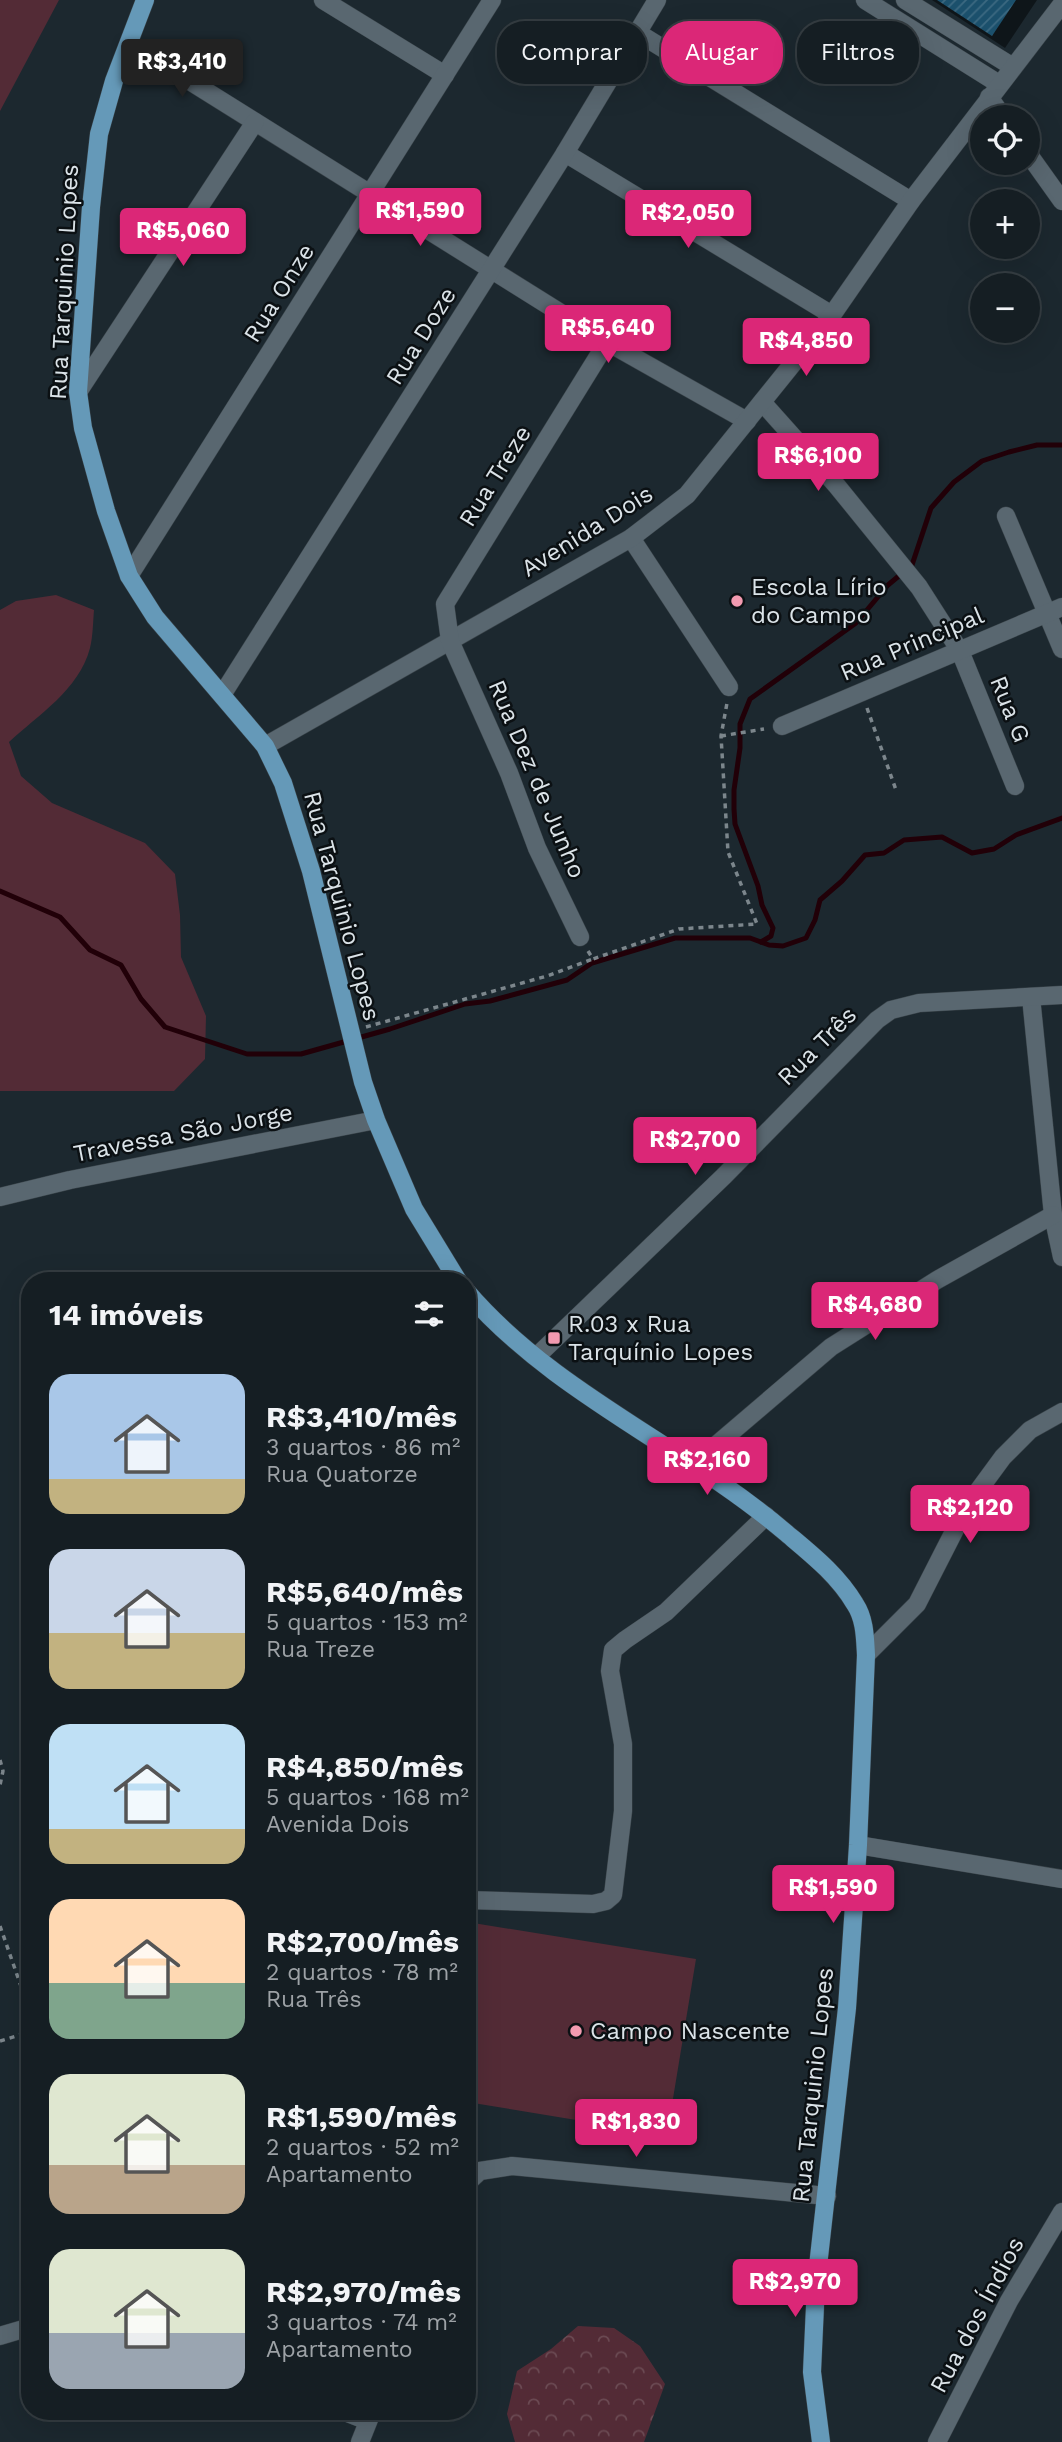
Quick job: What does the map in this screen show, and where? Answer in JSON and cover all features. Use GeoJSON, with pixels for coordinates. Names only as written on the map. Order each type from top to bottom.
{"type":"FeatureCollection","features":[{"type":"Feature","properties":{"kind":"main road","name":"Rua Tarquinio Lopes"},"geometry":{"type":"LineString","coordinates":[[145,0],[114,81],[99,134],[78,392],[83,429],[106,511],[129,576],[155,617],[265,746],[283,783],[312,871],[356,1052],[376,1120],[414,1209],[452,1272]]}},
{"type":"Feature","properties":{"kind":"main road","name":"Rua Tarquinio Lopes"},"geometry":{"type":"LineString","coordinates":[[476,1302],[536,1357],[609,1412],[694,1464],[766,1516],[830,1570],[857,1607],[864,1625],[866,1655],[858,1844],[847,2008],[816,2284],[812,2372],[821,2442]]}},
{"type":"Feature","properties":{"kind":"street"},"geometry":{"type":"LineString","coordinates":[[323,0],[445,75]]}},
{"type":"Feature","properties":{"kind":"street","name":"Rua Onze"},"geometry":{"type":"LineString","coordinates":[[129,576],[492,0]]}},
{"type":"Feature","properties":{"kind":"street","name":"Rua Doze"},"geometry":{"type":"LineString","coordinates":[[645,21],[657,0]]}},
{"type":"Feature","properties":{"kind":"street"},"geometry":{"type":"LineString","coordinates":[[865,0],[994,91],[999,105]]}},
{"type":"Feature","properties":{"kind":"street"},"geometry":{"type":"LineString","coordinates":[[905,0],[1013,67]]}},
{"type":"Feature","properties":{"kind":"street","name":"Avenida Dois"},"geometry":{"type":"LineString","coordinates":[[265,746],[631,538],[687,495],[832,315],[911,201],[1062,4]]}},
{"type":"Feature","properties":{"kind":"street"},"geometry":{"type":"LineString","coordinates":[[647,39],[911,201]]}},
{"type":"Feature","properties":{"kind":"street"},"geometry":{"type":"LineString","coordinates":[[129,43],[607,342],[747,421]]}},
{"type":"Feature","properties":{"kind":"street","name":"Rua Doze"},"geometry":{"type":"LineString","coordinates":[[222,695],[607,84]]}},
{"type":"Feature","properties":{"kind":"street"},"geometry":{"type":"LineString","coordinates":[[78,392],[255,122]]}},
{"type":"Feature","properties":{"kind":"street"},"geometry":{"type":"LineString","coordinates":[[565,153],[832,315]]}},
{"type":"Feature","properties":{"kind":"street"},"geometry":{"type":"LineString","coordinates":[[1040,170],[1062,201]]}},
{"type":"Feature","properties":{"kind":"street","name":"Rua Treze"},"geometry":{"type":"LineString","coordinates":[[450,641],[445,604],[607,342]]}},
{"type":"Feature","properties":{"kind":"street","name":"Rua G"},"geometry":{"type":"LineString","coordinates":[[762,402],[837,486],[914,580],[960,651],[1015,786]]}},
{"type":"Feature","properties":{"kind":"street"},"geometry":{"type":"LineString","coordinates":[[1006,516],[1054,610],[1062,649]]}},
{"type":"Feature","properties":{"kind":"street"},"geometry":{"type":"LineString","coordinates":[[631,538],[729,687]]}},
{"type":"Feature","properties":{"kind":"street","name":"Rua Principal"},"geometry":{"type":"LineString","coordinates":[[782,726],[1054,610]]}},
{"type":"Feature","properties":{"kind":"street","name":"Rua Dez de Junho"},"geometry":{"type":"LineString","coordinates":[[450,641],[509,773],[537,848],[580,937]]}},
{"type":"Feature","properties":{"kind":"street","name":"Rua Três"},"geometry":{"type":"LineString","coordinates":[[536,1357],[724,1176],[877,1020],[906,1005],[1062,995]]}},
{"type":"Feature","properties":{"kind":"street"},"geometry":{"type":"LineString","coordinates":[[1031,996],[1057,1189],[1053,1215],[1062,1257]]}},
{"type":"Feature","properties":{"kind":"street","name":"Travessa São Jorge"},"geometry":{"type":"LineString","coordinates":[[0,1197],[376,1120]]}},
{"type":"Feature","properties":{"kind":"street"},"geometry":{"type":"LineString","coordinates":[[694,1464],[831,1347],[937,1280],[1053,1215]]}},
{"type":"Feature","properties":{"kind":"street"},"geometry":{"type":"LineString","coordinates":[[866,1655],[916,1604],[967,1506],[1003,1457],[1030,1430],[1062,1412]]}},
{"type":"Feature","properties":{"kind":"street"},"geometry":{"type":"LineString","coordinates":[[476,1900],[593,1904],[606,1901],[613,1895],[623,1811],[623,1745],[610,1671],[613,1650],[666,1612],[766,1516]]}},
{"type":"Feature","properties":{"kind":"street"},"geometry":{"type":"LineString","coordinates":[[858,1844],[1062,1879]]}},
{"type":"Feature","properties":{"kind":"street"},"geometry":{"type":"LineString","coordinates":[[476,2174],[512,2166],[827,2196]]}},
{"type":"Feature","properties":{"kind":"street","name":"Rua dos Índios"},"geometry":{"type":"LineString","coordinates":[[937,2442],[1009,2301],[1062,2212]]}},
{"type":"Feature","properties":{"kind":"street"},"geometry":{"type":"LineString","coordinates":[[0,2336],[21,2330]]}},
{"type":"Feature","properties":{"kind":"street"},"geometry":{"type":"LineString","coordinates":[[360,2442],[368,2420]]}},
{"type":"Feature","properties":{"kind":"path"},"geometry":{"type":"LineString","coordinates":[[351,1032],[547,976],[679,929],[757,925],[728,852],[721,736],[729,687]]}},
{"type":"Feature","properties":{"kind":"path"},"geometry":{"type":"LineString","coordinates":[[862,692],[896,790]]}},
{"type":"Feature","properties":{"kind":"path"},"geometry":{"type":"LineString","coordinates":[[721,736],[753,731]]}},
{"type":"Feature","properties":{"kind":"path"},"geometry":{"type":"LineString","coordinates":[[580,937],[593,959]]}},
{"type":"Feature","properties":{"kind":"path"},"geometry":{"type":"LineString","coordinates":[[0,1760],[3,1771],[0,1785]]}},
{"type":"Feature","properties":{"kind":"path"},"geometry":{"type":"LineString","coordinates":[[0,1926],[21,1986]]}},
{"type":"Feature","properties":{"kind":"path"},"geometry":{"type":"LineString","coordinates":[[0,2041],[21,2035]]}},
{"type":"Feature","properties":{"kind":"green space"},"geometry":{"type":"Polygon","coordinates":[[[0,0],[59,0],[0,111],[0,0]]]}},
{"type":"Feature","properties":{"kind":"green space"},"geometry":{"type":"Polygon","coordinates":[[[56,595],[94,610],[90,648],[85,663],[67,689],[9,742],[21,776],[52,803],[145,843],[175,874],[181,957],[206,1016],[205,1059],[174,1091],[0,1091],[0,610],[16,601],[56,595]]]}},
{"type":"Feature","properties":{"kind":"green space","name":"Campo Nascente"},"geometry":{"type":"Polygon","coordinates":[[[476,1923],[696,1959],[667,2135],[476,2103],[476,1923]]]}},
{"type":"Feature","properties":{"kind":"green space"},"geometry":{"type":"Polygon","coordinates":[[[578,2326],[614,2328],[640,2346],[665,2384],[644,2442],[515,2442],[507,2414],[517,2371],[551,2349],[578,2326]]]}},
{"type":"Feature","properties":{"kind":"building"},"geometry":{"type":"Polygon","coordinates":[[[937,0],[1016,0],[992,36],[937,0]]]}},
{"type":"Feature","properties":{"kind":"waterway"},"geometry":{"type":"LineString","coordinates":[[761,942],[771,936],[773,928],[762,905],[758,886],[735,824],[734,809],[740,724],[750,699],[856,623],[888,585],[912,565],[931,508],[954,482],[982,461],[1037,445],[1062,445]]}},
{"type":"Feature","properties":{"kind":"waterway"},"geometry":{"type":"LineString","coordinates":[[0,891],[60,917],[90,950],[121,965],[141,999],[165,1027],[247,1054],[301,1054],[465,1004],[490,1001],[567,980],[592,963],[675,938],[750,938],[769,945],[783,946],[806,938],[815,920],[820,900],[842,881],[865,855],[884,853],[904,840],[942,837],[972,853],[994,849],[1016,835],[1062,818]]}},
{"type":"Feature","properties":{"kind":"place","name":"Escola Lírio do Campo"},"geometry":{"type":"Point","coordinates":[737,601]}},
{"type":"Feature","properties":{"kind":"place","name":"R.03 x Rua Tarquínio Lopes"},"geometry":{"type":"Point","coordinates":[554,1338]}},
{"type":"Feature","properties":{"kind":"place","name":"Campo Nascente"},"geometry":{"type":"Point","coordinates":[576,2031]}}]}
